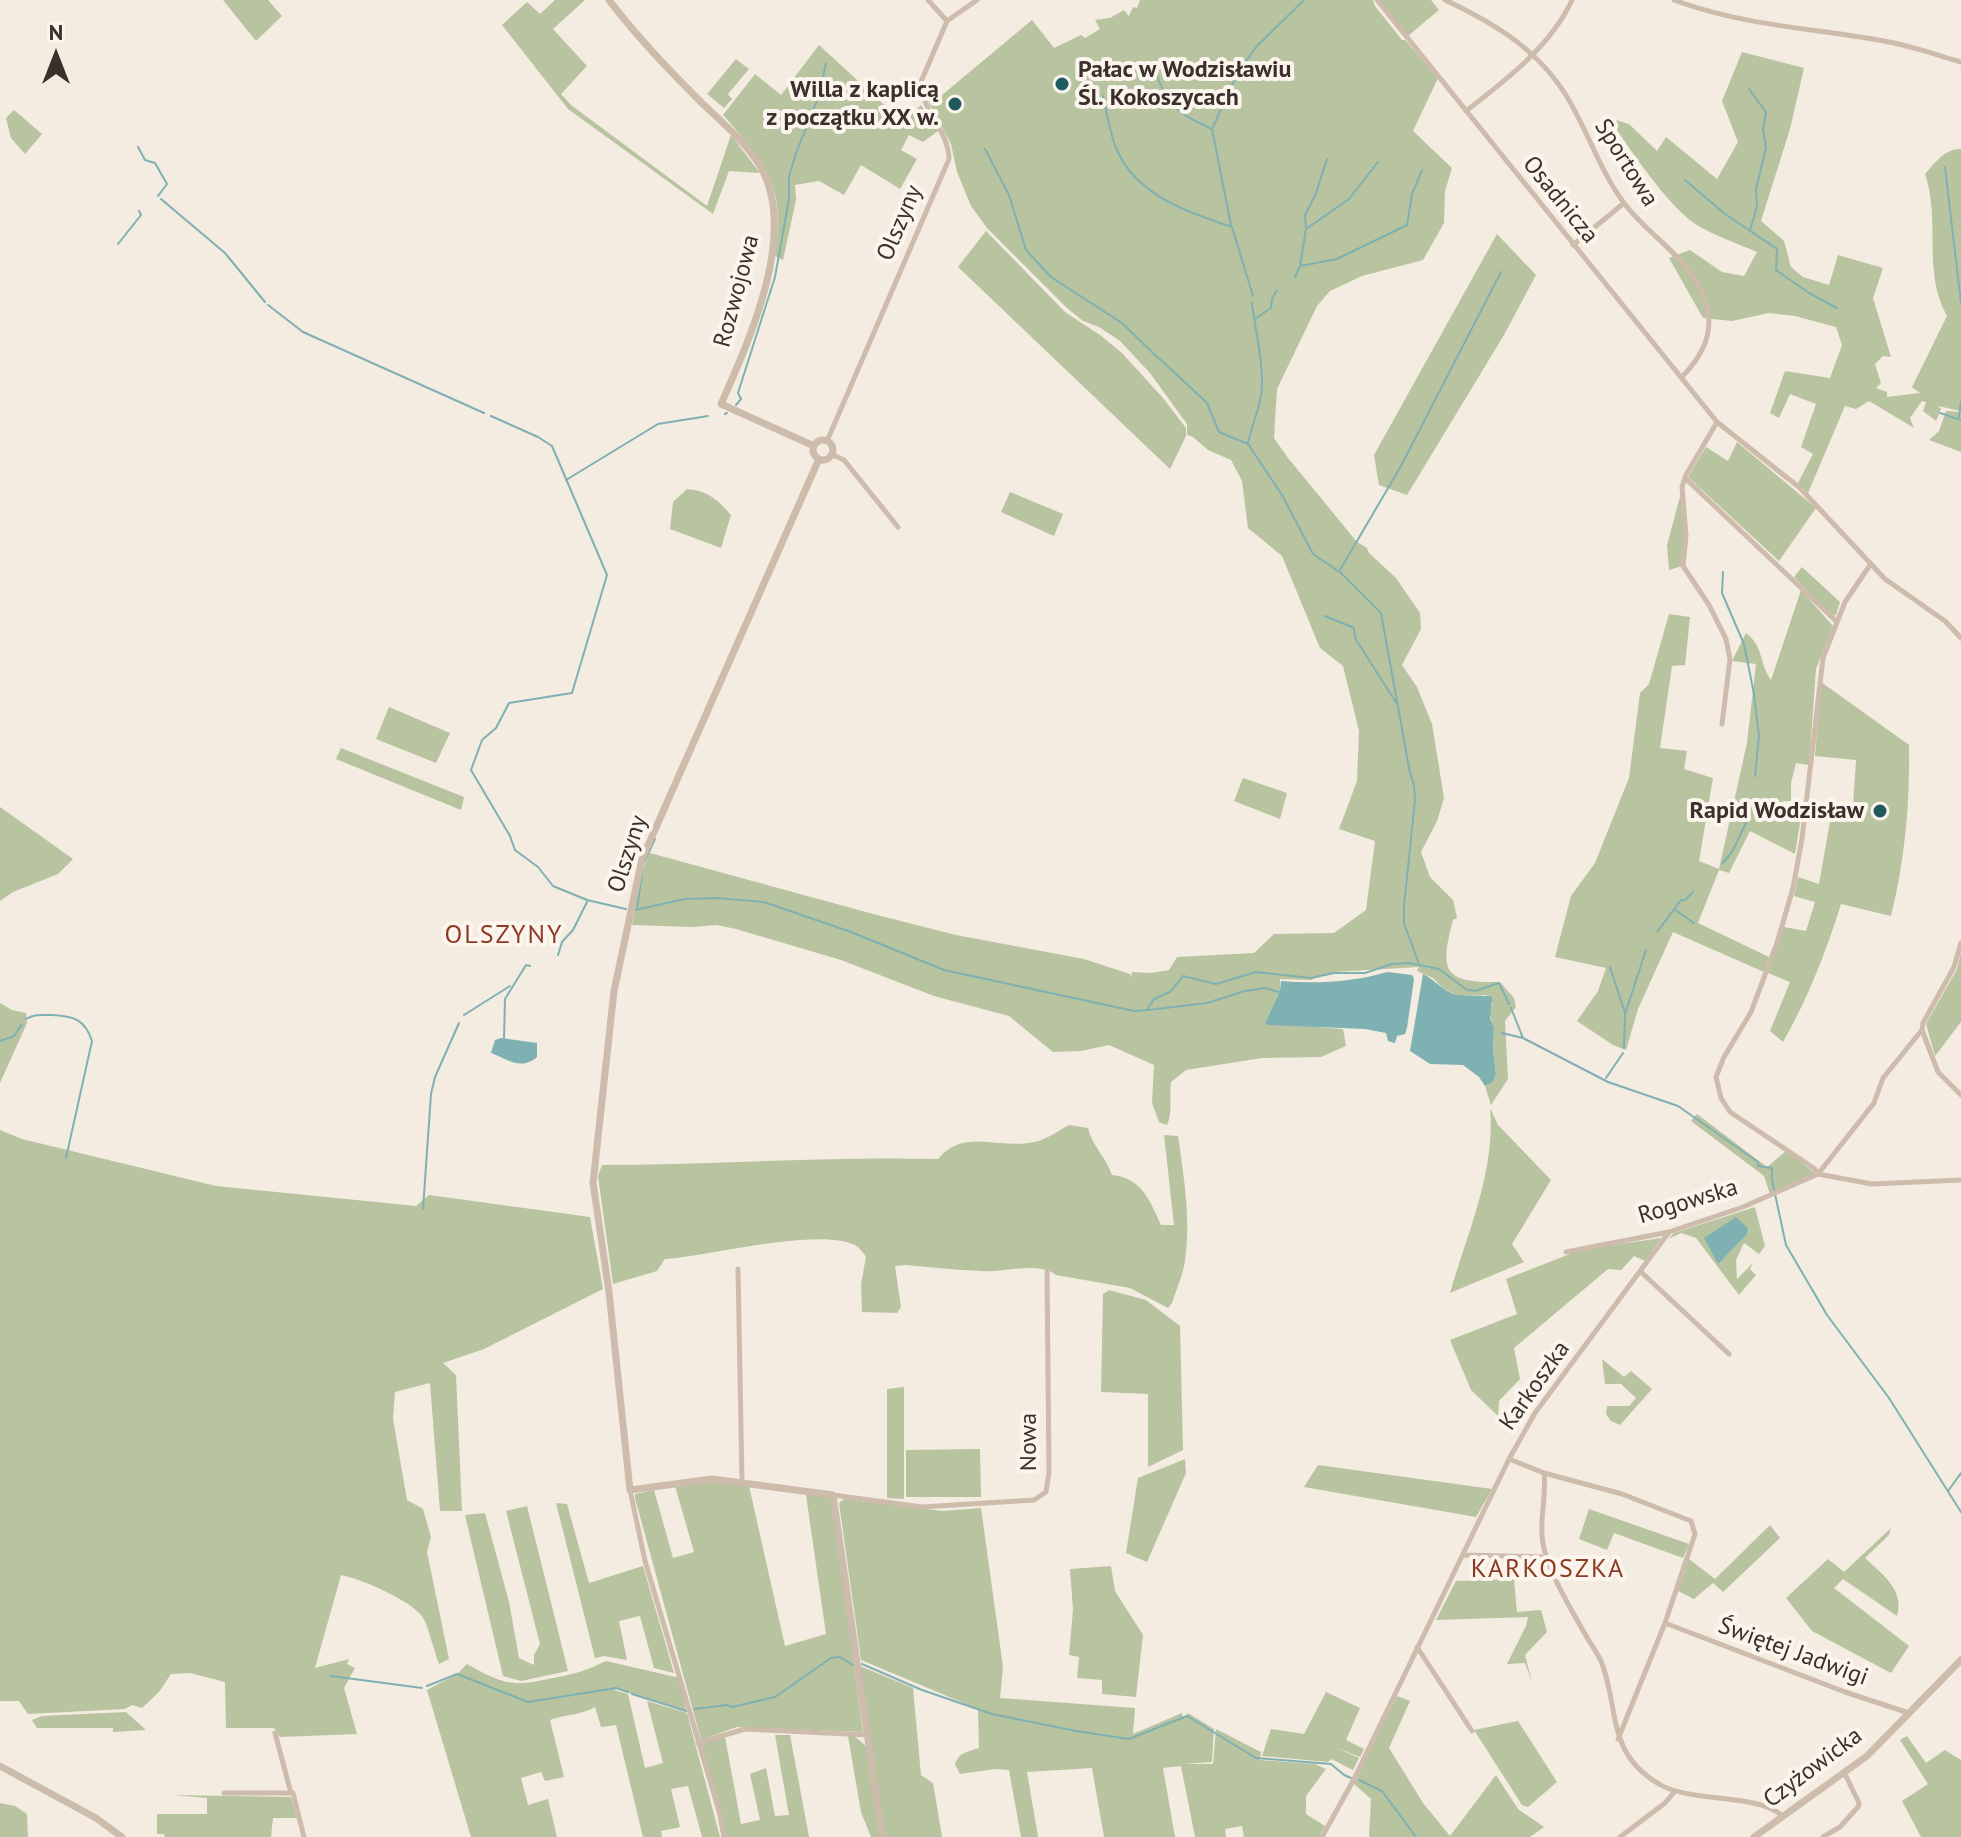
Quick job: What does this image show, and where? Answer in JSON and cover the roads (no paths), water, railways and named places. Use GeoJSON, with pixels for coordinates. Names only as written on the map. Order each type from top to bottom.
{"type":"FeatureCollection","features":[{"type":"Feature","properties":{"kind":"street","name":"Rozwojowa"},"geometry":{"type":"LineString","coordinates":[[609,0],[649,49],[749,151],[766,178],[775,212],[771,254],[744,349],[721,404],[814,446]]}},
{"type":"Feature","properties":{"kind":"street"},"geometry":{"type":"LineString","coordinates":[[928,0],[947,21],[977,0]]}},
{"type":"Feature","properties":{"kind":"street","name":"Osadnicza"},"geometry":{"type":"LineString","coordinates":[[1377,0],[1717,422],[1800,488],[1870,565],[1901,592],[1945,621],[1961,638]]}},
{"type":"Feature","properties":{"kind":"street","name":"Sportowa"},"geometry":{"type":"LineString","coordinates":[[1445,0],[1499,27],[1533,54],[1570,102],[1595,156],[1624,203],[1693,274],[1704,296],[1709,318],[1702,353],[1682,377]]}},
{"type":"Feature","properties":{"kind":"street"},"geometry":{"type":"LineString","coordinates":[[1466,111],[1533,54],[1552,32],[1572,0]]}},
{"type":"Feature","properties":{"kind":"street"},"geometry":{"type":"LineString","coordinates":[[1674,0],[1698,9],[1768,25],[1880,40],[1961,62]]}},
{"type":"Feature","properties":{"kind":"street","name":"Olszyny"},"geometry":{"type":"LineString","coordinates":[[827,441],[949,159],[949,148],[921,94],[920,84],[947,21]]}},
{"type":"Feature","properties":{"kind":"street"},"geometry":{"type":"LineString","coordinates":[[1573,245],[1624,203]]}},
{"type":"Feature","properties":{"kind":"street"},"geometry":{"type":"LineString","coordinates":[[1717,422],[1682,487],[1686,535],[1683,566],[1711,608],[1726,639],[1730,659],[1722,724]]}},
{"type":"Feature","properties":{"kind":"street"},"geometry":{"type":"LineString","coordinates":[[819,441],[827,441],[832,447],[831,454],[819,459],[814,453],[814,446],[819,441]]}},
{"type":"Feature","properties":{"kind":"street"},"geometry":{"type":"LineString","coordinates":[[831,454],[844,460],[898,527]]}},
{"type":"Feature","properties":{"kind":"street","name":"Olszyny"},"geometry":{"type":"LineString","coordinates":[[630,1490],[609,1292],[594,1192],[614,991],[640,866],[819,459]]}},
{"type":"Feature","properties":{"kind":"street"},"geometry":{"type":"LineString","coordinates":[[1685,478],[1836,620]]}},
{"type":"Feature","properties":{"kind":"street"},"geometry":{"type":"LineString","coordinates":[[1870,565],[1836,620],[1820,670],[1807,805],[1793,888],[1777,943],[1751,1012],[1724,1057],[1716,1077],[1721,1098],[1730,1112],[1818,1174],[1872,1184],[1961,1180]]}},
{"type":"Feature","properties":{"kind":"street","name":"Rogowska"},"geometry":{"type":"LineString","coordinates":[[1566,1252],[1669,1232],[1770,1196],[1818,1174],[1874,1103],[1883,1078],[1922,1030],[1954,967],[1961,943]]}},
{"type":"Feature","properties":{"kind":"street"},"geometry":{"type":"LineString","coordinates":[[1922,1030],[1938,1072],[1961,1095]]}},
{"type":"Feature","properties":{"kind":"street","name":"Karkoszka"},"geometry":{"type":"LineString","coordinates":[[1544,1473],[1509,1459],[1543,1401],[1669,1232]]}},
{"type":"Feature","properties":{"kind":"street"},"geometry":{"type":"LineString","coordinates":[[738,1269],[742,1481]]}},
{"type":"Feature","properties":{"kind":"street"},"geometry":{"type":"LineString","coordinates":[[1640,1271],[1729,1354]]}},
{"type":"Feature","properties":{"kind":"street","name":"Nowa"},"geometry":{"type":"LineString","coordinates":[[630,1490],[712,1479],[922,1507],[1034,1500],[1046,1492],[1049,1472],[1047,1272]]}},
{"type":"Feature","properties":{"kind":"street"},"geometry":{"type":"LineString","coordinates":[[1322,1837],[1354,1779],[1509,1459]]}},
{"type":"Feature","properties":{"kind":"street"},"geometry":{"type":"LineString","coordinates":[[1618,1739],[1665,1623],[1695,1526],[1691,1521],[1622,1494],[1544,1473],[1546,1488],[1541,1528],[1547,1557],[1601,1660],[1618,1739],[1648,1776],[1660,1785],[1675,1791],[1768,1807],[1782,1816]]}},
{"type":"Feature","properties":{"kind":"street"},"geometry":{"type":"LineString","coordinates":[[630,1490],[645,1561],[724,1837]]}},
{"type":"Feature","properties":{"kind":"street"},"geometry":{"type":"LineString","coordinates":[[833,1495],[882,1837]]}},
{"type":"Feature","properties":{"kind":"street"},"geometry":{"type":"LineString","coordinates":[[1463,1555],[1547,1557]]}},
{"type":"Feature","properties":{"kind":"street","name":"Świętej Jadwigi"},"geometry":{"type":"LineString","coordinates":[[1665,1623],[1845,1692],[1909,1713]]}},
{"type":"Feature","properties":{"kind":"street"},"geometry":{"type":"LineString","coordinates":[[1417,1646],[1472,1731]]}},
{"type":"Feature","properties":{"kind":"street","name":"Czyżowicka"},"geometry":{"type":"LineString","coordinates":[[1754,1837],[1875,1748],[1961,1660]]}},
{"type":"Feature","properties":{"kind":"street"},"geometry":{"type":"LineString","coordinates":[[698,1743],[745,1729],[868,1735]]}},
{"type":"Feature","properties":{"kind":"street"},"geometry":{"type":"LineString","coordinates":[[275,1733],[304,1837]]}},
{"type":"Feature","properties":{"kind":"street"},"geometry":{"type":"LineString","coordinates":[[0,1766],[73,1803],[122,1837]]}},
{"type":"Feature","properties":{"kind":"street"},"geometry":{"type":"LineString","coordinates":[[1823,1837],[1840,1827],[1858,1807],[1859,1803],[1844,1772]]}},
{"type":"Feature","properties":{"kind":"street"},"geometry":{"type":"LineString","coordinates":[[1620,1837],[1665,1803],[1675,1791]]}},
{"type":"Feature","properties":{"kind":"street"},"geometry":{"type":"LineString","coordinates":[[224,1793],[291,1793]]}},
{"type":"Feature","properties":{"kind":"water"},"geometry":{"type":"Polygon","coordinates":[[[1387,972],[1412,975],[1414,979],[1407,1028],[1405,1034],[1397,1036],[1395,1043],[1388,1041],[1386,1033],[1365,1029],[1265,1023],[1280,991],[1281,981],[1335,981],[1387,972]]]}},
{"type":"Feature","properties":{"kind":"water"},"geometry":{"type":"Polygon","coordinates":[[[1423,974],[1451,993],[1492,997],[1490,1018],[1494,1027],[1496,1074],[1493,1082],[1485,1086],[1463,1065],[1430,1064],[1410,1051],[1423,974]]]}},
{"type":"Feature","properties":{"kind":"water"},"geometry":{"type":"Polygon","coordinates":[[[501,1038],[537,1043],[537,1057],[520,1063],[491,1053],[495,1040],[501,1038]]]}},
{"type":"Feature","properties":{"kind":"water"},"geometry":{"type":"Polygon","coordinates":[[[1736,1217],[1748,1228],[1747,1234],[1718,1264],[1704,1238],[1736,1217]]]}},
{"type":"Feature","properties":{"kind":"waterway"},"geometry":{"type":"LineString","coordinates":[[1213,127],[1237,74],[1256,47],[1304,0]]}},
{"type":"Feature","properties":{"kind":"waterway"},"geometry":{"type":"LineString","coordinates":[[736,405],[741,399],[738,393],[775,277],[789,199],[789,177],[819,96],[826,63]]}},
{"type":"Feature","properties":{"kind":"waterway"},"geometry":{"type":"LineString","coordinates":[[1153,65],[1163,90],[1174,106],[1212,129],[1231,225]]}},
{"type":"Feature","properties":{"kind":"waterway"},"geometry":{"type":"LineString","coordinates":[[1749,89],[1766,112],[1763,129],[1766,148],[1750,231]]}},
{"type":"Feature","properties":{"kind":"waterway"},"geometry":{"type":"LineString","coordinates":[[1103,96],[1117,150],[1137,179],[1166,200],[1232,227],[1253,296]]}},
{"type":"Feature","properties":{"kind":"waterway"},"geometry":{"type":"LineString","coordinates":[[138,147],[145,160],[155,163],[167,184],[158,196]]}},
{"type":"Feature","properties":{"kind":"waterway"},"geometry":{"type":"LineString","coordinates":[[985,149],[1009,195],[1026,250],[1051,277],[1122,323],[1158,358]]}},
{"type":"Feature","properties":{"kind":"waterway"},"geometry":{"type":"LineString","coordinates":[[1306,229],[1305,215],[1327,159]]}},
{"type":"Feature","properties":{"kind":"waterway"},"geometry":{"type":"LineString","coordinates":[[1300,266],[1306,229],[1349,199],[1378,162]]}},
{"type":"Feature","properties":{"kind":"waterway"},"geometry":{"type":"LineString","coordinates":[[1945,167],[1961,303]]}},
{"type":"Feature","properties":{"kind":"waterway"},"geometry":{"type":"LineString","coordinates":[[1295,277],[1300,266],[1337,259],[1407,225],[1412,194],[1422,170]]}},
{"type":"Feature","properties":{"kind":"waterway"},"geometry":{"type":"LineString","coordinates":[[1685,180],[1725,214],[1777,249],[1776,270],[1837,308]]}},
{"type":"Feature","properties":{"kind":"waterway"},"geometry":{"type":"LineString","coordinates":[[161,199],[225,253],[265,302]]}},
{"type":"Feature","properties":{"kind":"waterway"},"geometry":{"type":"LineString","coordinates":[[118,244],[141,215],[139,211]]}},
{"type":"Feature","properties":{"kind":"waterway"},"geometry":{"type":"LineString","coordinates":[[1340,570],[1401,466],[1501,272]]}},
{"type":"Feature","properties":{"kind":"waterway"},"geometry":{"type":"LineString","coordinates":[[1255,319],[1271,308],[1277,290]]}},
{"type":"Feature","properties":{"kind":"waterway"},"geometry":{"type":"LineString","coordinates":[[1248,442],[1262,388],[1252,303]]}},
{"type":"Feature","properties":{"kind":"waterway"},"geometry":{"type":"LineString","coordinates":[[268,305],[303,332],[484,413]]}},
{"type":"Feature","properties":{"kind":"waterway"},"geometry":{"type":"LineString","coordinates":[[1160,359],[1207,403],[1219,432],[1248,444],[1282,495],[1313,554],[1341,573],[1381,613],[1414,785],[1404,923],[1419,964]]}},
{"type":"Feature","properties":{"kind":"waterway"},"geometry":{"type":"LineString","coordinates":[[1959,417],[1961,402]]}},
{"type":"Feature","properties":{"kind":"waterway"},"geometry":{"type":"LineString","coordinates":[[1940,413],[1961,420]]}},
{"type":"Feature","properties":{"kind":"waterway"},"geometry":{"type":"LineString","coordinates":[[491,416],[552,446],[607,575],[572,693],[509,703],[496,728],[482,740],[471,770],[515,850],[538,867],[553,886],[587,900],[626,909]]}},
{"type":"Feature","properties":{"kind":"waterway"},"geometry":{"type":"LineString","coordinates":[[566,480],[658,424],[708,416]]}},
{"type":"Feature","properties":{"kind":"waterway"},"geometry":{"type":"LineString","coordinates":[[1723,572],[1722,593],[1744,644],[1754,694],[1759,736],[1755,776]]}},
{"type":"Feature","properties":{"kind":"waterway"},"geometry":{"type":"LineString","coordinates":[[1325,616],[1354,628],[1355,638],[1397,704]]}},
{"type":"Feature","properties":{"kind":"waterway"},"geometry":{"type":"LineString","coordinates":[[1722,864],[1732,852],[1746,823]]}},
{"type":"Feature","properties":{"kind":"waterway"},"geometry":{"type":"LineString","coordinates":[[644,863],[655,839]]}},
{"type":"Feature","properties":{"kind":"waterway"},"geometry":{"type":"LineString","coordinates":[[637,908],[642,875]]}},
{"type":"Feature","properties":{"kind":"waterway"},"geometry":{"type":"LineString","coordinates":[[1657,932],[1681,900],[1693,892]]}},
{"type":"Feature","properties":{"kind":"waterway"},"geometry":{"type":"LineString","coordinates":[[635,910],[685,899],[764,902],[851,932],[944,970],[1134,1011],[1147,1010],[1154,999],[1170,992],[1183,976],[1216,984],[1256,972],[1311,978],[1334,973],[1365,973],[1392,964],[1409,963],[1439,969],[1467,990],[1475,991],[1499,983],[1509,1004]]}},
{"type":"Feature","properties":{"kind":"waterway"},"geometry":{"type":"LineString","coordinates":[[558,955],[562,942],[573,930],[587,902]]}},
{"type":"Feature","properties":{"kind":"waterway"},"geometry":{"type":"LineString","coordinates":[[1675,910],[1694,923]]}},
{"type":"Feature","properties":{"kind":"waterway"},"geometry":{"type":"LineString","coordinates":[[1624,1048],[1625,1014],[1646,950]]}},
{"type":"Feature","properties":{"kind":"waterway"},"geometry":{"type":"LineString","coordinates":[[504,1038],[505,999],[526,965],[530,966]]}},
{"type":"Feature","properties":{"kind":"waterway"},"geometry":{"type":"LineString","coordinates":[[1610,967],[1625,1013]]}},
{"type":"Feature","properties":{"kind":"waterway"},"geometry":{"type":"LineString","coordinates":[[464,1015],[510,986]]}},
{"type":"Feature","properties":{"kind":"waterway"},"geometry":{"type":"LineString","coordinates":[[1148,1010],[1207,1003],[1265,988],[1279,992]]}},
{"type":"Feature","properties":{"kind":"waterway"},"geometry":{"type":"LineString","coordinates":[[1511,1008],[1523,1038],[1608,1082],[1678,1106],[1758,1162],[1758,1166],[1772,1168],[1786,1245],[1827,1315],[1889,1398],[1961,1512]]}},
{"type":"Feature","properties":{"kind":"waterway"},"geometry":{"type":"LineString","coordinates":[[26,1019],[42,1015],[72,1018],[82,1023],[92,1041],[66,1158]]}},
{"type":"Feature","properties":{"kind":"waterway"},"geometry":{"type":"LineString","coordinates":[[423,1209],[431,1094],[435,1077],[459,1023]]}},
{"type":"Feature","properties":{"kind":"waterway"},"geometry":{"type":"LineString","coordinates":[[0,1041],[14,1036],[22,1024]]}},
{"type":"Feature","properties":{"kind":"waterway"},"geometry":{"type":"LineString","coordinates":[[1502,1033],[1523,1038]]}},
{"type":"Feature","properties":{"kind":"waterway"},"geometry":{"type":"LineString","coordinates":[[1606,1078],[1623,1053]]}},
{"type":"Feature","properties":{"kind":"waterway"},"geometry":{"type":"LineString","coordinates":[[1948,1491],[1961,1473]]}},
{"type":"Feature","properties":{"kind":"waterway"},"geometry":{"type":"LineString","coordinates":[[694,1709],[732,1707],[775,1697],[831,1658],[840,1657],[853,1665]]}},
{"type":"Feature","properties":{"kind":"waterway"},"geometry":{"type":"LineString","coordinates":[[862,1664],[922,1690],[992,1714],[1076,1731],[1129,1739],[1187,1716],[1256,1758],[1331,1764],[1351,1778]]}},
{"type":"Feature","properties":{"kind":"waterway"},"geometry":{"type":"LineString","coordinates":[[427,1686],[457,1674],[528,1702],[616,1688],[628,1692]]}},
{"type":"Feature","properties":{"kind":"waterway"},"geometry":{"type":"LineString","coordinates":[[331,1676],[422,1688]]}},
{"type":"Feature","properties":{"kind":"waterway"},"geometry":{"type":"LineString","coordinates":[[632,1694],[686,1711]]}},
{"type":"Feature","properties":{"kind":"waterway"},"geometry":{"type":"LineString","coordinates":[[1359,1780],[1382,1791],[1416,1837]]}},
{"type":"Feature","properties":{"kind":"place","name":"Pałac w Wodzisławiu Śl. Kokoszycach"},"geometry":{"type":"Point","coordinates":[1062,84]}},
{"type":"Feature","properties":{"kind":"place","name":"Willa z kaplicą z początku XX w."},"geometry":{"type":"Point","coordinates":[955,104]}},
{"type":"Feature","properties":{"kind":"place","name":"Rapid Wodzisław"},"geometry":{"type":"Point","coordinates":[1880,811]}},
{"type":"Feature","properties":{"kind":"district","name":"OLSZYNY"},"geometry":{"type":"Point","coordinates":[504,936]}},
{"type":"Feature","properties":{"kind":"district","name":"KARKOSZKA"},"geometry":{"type":"Point","coordinates":[1548,1570]}}]}
